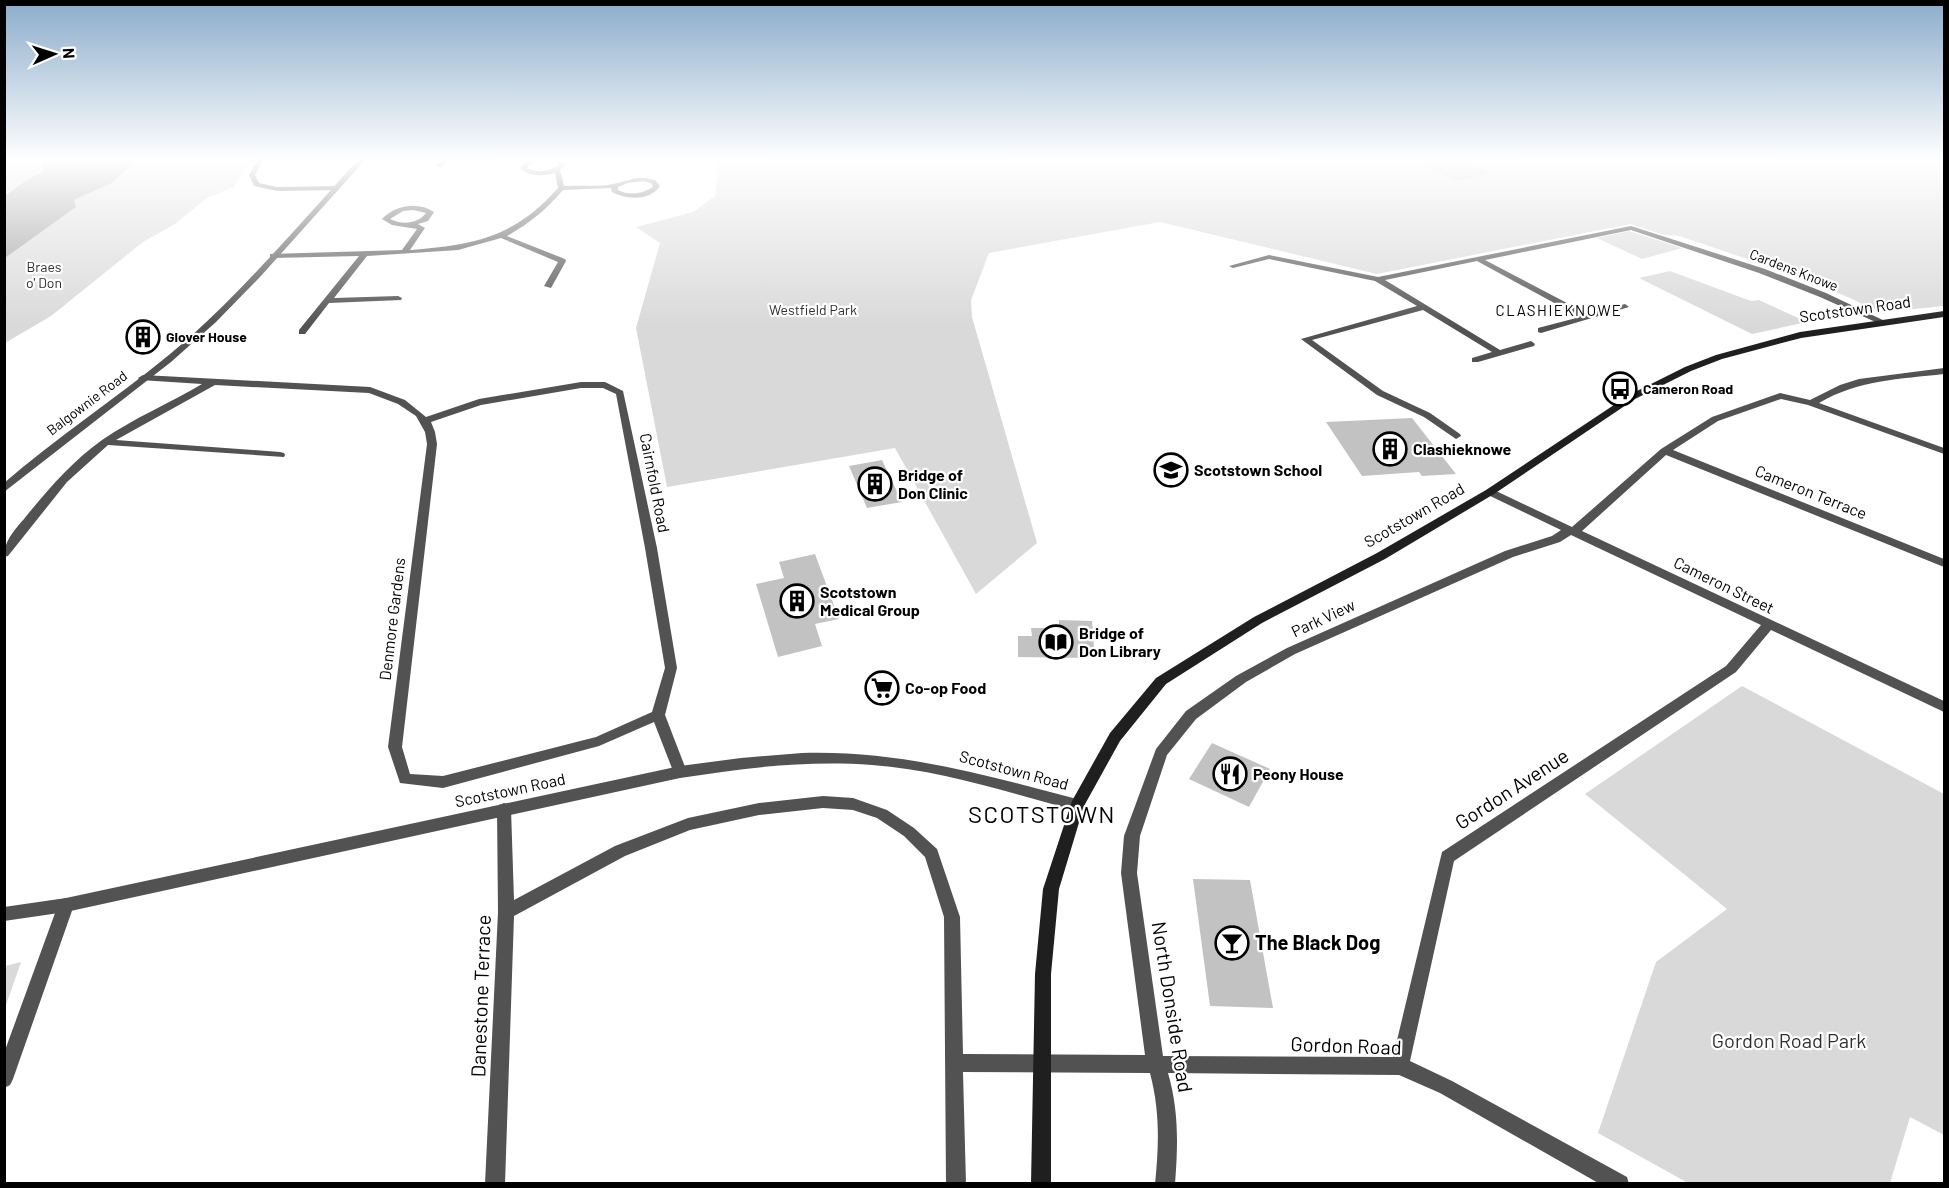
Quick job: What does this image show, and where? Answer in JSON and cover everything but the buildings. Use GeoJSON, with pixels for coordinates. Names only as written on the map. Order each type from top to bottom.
{"type":"FeatureCollection","features":[{"type":"Feature","properties":{"kind":"main road","name":"Scotstown Road"},"geometry":{"type":"LineString","coordinates":[[1077,805],[1115,737],[1161,681],[1258,620],[1381,556],[1490,492],[1632,397],[1688,369],[1765,343],[1800,335],[1944,314]]}},
{"type":"Feature","properties":{"kind":"main road"},"geometry":{"type":"LineString","coordinates":[[1041,1184],[1043,974],[1051,889],[1077,805]]}},
{"type":"Feature","properties":{"kind":"street","name":"Balgownie Road"},"geometry":{"type":"LineString","coordinates":[[4,489],[43,454],[189,343],[220,314],[312,214]]}},
{"type":"Feature","properties":{"kind":"street"},"geometry":{"type":"LineString","coordinates":[[390,214],[386,219],[395,224],[414,223],[425,219],[428,214]]}},
{"type":"Feature","properties":{"kind":"street"},"geometry":{"type":"LineString","coordinates":[[273,256],[365,254],[466,247],[502,236],[538,214]]}},
{"type":"Feature","properties":{"kind":"street"},"geometry":{"type":"LineString","coordinates":[[404,252],[421,228],[414,223]]}},
{"type":"Feature","properties":{"kind":"street","name":"Cardens Knowe"},"geometry":{"type":"LineString","coordinates":[[1378,279],[1631,228],[1762,271],[1823,294],[1883,322]]}},
{"type":"Feature","properties":{"kind":"street"},"geometry":{"type":"LineString","coordinates":[[502,236],[562,261],[548,286]]}},
{"type":"Feature","properties":{"kind":"street"},"geometry":{"type":"LineString","coordinates":[[302,332],[365,254]]}},
{"type":"Feature","properties":{"kind":"street"},"geometry":{"type":"LineString","coordinates":[[1233,266],[1269,257],[1378,279],[1499,353]]}},
{"type":"Feature","properties":{"kind":"street"},"geometry":{"type":"LineString","coordinates":[[1478,259],[1587,317]]}},
{"type":"Feature","properties":{"kind":"street"},"geometry":{"type":"LineString","coordinates":[[327,301],[398,298]]}},
{"type":"Feature","properties":{"kind":"street"},"geometry":{"type":"LineString","coordinates":[[1424,307],[1305,339],[1380,393],[1427,414],[1456,436]]}},
{"type":"Feature","properties":{"kind":"street"},"geometry":{"type":"LineString","coordinates":[[1541,330],[1625,307]]}},
{"type":"Feature","properties":{"kind":"street"},"geometry":{"type":"LineString","coordinates":[[1475,360],[1531,344]]}},
{"type":"Feature","properties":{"kind":"street"},"geometry":{"type":"LineString","coordinates":[[1811,403],[1838,387],[1856,381],[1944,371]]}},
{"type":"Feature","properties":{"kind":"street"},"geometry":{"type":"LineString","coordinates":[[143,378],[370,390],[399,399],[426,420]]}},
{"type":"Feature","properties":{"kind":"street"},"geometry":{"type":"LineString","coordinates":[[4,553],[57,485],[107,442],[152,414],[215,381]]}},
{"type":"Feature","properties":{"kind":"street","name":"Cairnfold Road"},"geometry":{"type":"LineString","coordinates":[[426,420],[479,402],[581,385],[605,385],[620,393],[651,548],[671,668],[658,715]]}},
{"type":"Feature","properties":{"kind":"street"},"geometry":{"type":"LineString","coordinates":[[1573,531],[1665,451],[1715,419],[1780,396],[1811,403],[1944,452]]}},
{"type":"Feature","properties":{"kind":"street","name":"Denmore Gardens"},"geometry":{"type":"LineString","coordinates":[[426,420],[432,431],[432,444],[395,747],[405,779],[444,782],[599,741],[658,715]]}},
{"type":"Feature","properties":{"kind":"street"},"geometry":{"type":"LineString","coordinates":[[107,442],[280,455]]}},
{"type":"Feature","properties":{"kind":"street","name":"Cameron Terrace"},"geometry":{"type":"LineString","coordinates":[[1665,451],[1944,563]]}},
{"type":"Feature","properties":{"kind":"street","name":"Cameron Street"},"geometry":{"type":"LineString","coordinates":[[1490,492],[1944,707]]}},
{"type":"Feature","properties":{"kind":"street","name":"Park View"},"geometry":{"type":"LineString","coordinates":[[1142,802],[1161,753],[1191,715],[1241,679],[1291,651],[1414,594],[1509,554],[1573,531]]}},
{"type":"Feature","properties":{"kind":"street","name":"Gordon Avenue"},"geometry":{"type":"LineString","coordinates":[[1400,1066],[1447,857],[1731,669],[1768,625]]}},
{"type":"Feature","properties":{"kind":"street"},"geometry":{"type":"LineString","coordinates":[[658,715],[680,772]]}},
{"type":"Feature","properties":{"kind":"street","name":"Scotstown Road"},"geometry":{"type":"LineString","coordinates":[[4,914],[66,905],[680,772],[764,760],[845,758],[936,768],[1077,805]]}},
{"type":"Feature","properties":{"kind":"street"},"geometry":{"type":"LineString","coordinates":[[506,912],[620,851],[688,824],[759,809],[823,802],[853,804],[882,814],[909,832],[932,854],[952,917],[956,1063],[956,1184]]}},
{"type":"Feature","properties":{"kind":"street","name":"North Donside Road"},"geometry":{"type":"LineString","coordinates":[[1142,802],[1132,836],[1129,873],[1142,979],[1157,1066],[1163,1087],[1168,1137],[1165,1184]]}},
{"type":"Feature","properties":{"kind":"street","name":"Danestone Terrace"},"geometry":{"type":"LineString","coordinates":[[495,1184],[506,912],[504,809]]}},
{"type":"Feature","properties":{"kind":"street"},"geometry":{"type":"LineString","coordinates":[[4,1078],[66,905]]}},
{"type":"Feature","properties":{"kind":"street","name":"Gordon Road"},"geometry":{"type":"LineString","coordinates":[[956,1063],[1400,1066],[1446,1087],[1620,1184]]}},
{"type":"Feature","properties":{"kind":"green space","name":"Braes o' Don"},"geometry":{"type":"Polygon","coordinates":[[[66,214],[187,214],[175,224],[143,242],[51,316],[5,343],[5,258],[66,214]]]}},
{"type":"Feature","properties":{"kind":"green space","name":"Westfield Park"},"geometry":{"type":"Polygon","coordinates":[[[684,214],[1944,214],[1944,306],[1884,312],[1765,265],[1679,236],[1664,235],[1630,224],[1377,274],[1160,222],[989,253],[971,300],[972,317],[1037,543],[976,594],[895,448],[667,487],[636,328],[660,243],[636,227],[684,214]]]}},
{"type":"Feature","properties":{"kind":"green space"},"geometry":{"type":"Polygon","coordinates":[[[1629,231],[1682,248],[1642,259],[1597,238],[1629,231]]]}},
{"type":"Feature","properties":{"kind":"green space"},"geometry":{"type":"Polygon","coordinates":[[[1670,271],[1751,301],[1759,300],[1807,322],[1752,334],[1639,278],[1670,271]]]}},
{"type":"Feature","properties":{"kind":"green space","name":"Gordon Road Park"},"geometry":{"type":"Polygon","coordinates":[[[1742,686],[1944,794],[1944,1135],[1910,1117],[1890,1183],[1688,1183],[1598,1133],[1656,962],[1727,909],[1585,794],[1742,686]]]}},
{"type":"Feature","properties":{"kind":"green space"},"geometry":{"type":"Polygon","coordinates":[[[21,962],[5,1008],[5,966],[21,962]]]}},
{"type":"Feature","properties":{"kind":"shaded area"},"geometry":{"type":"Polygon","coordinates":[[[5,214],[66,214],[5,258],[5,214]]]}},
{"type":"Feature","properties":{"kind":"place","name":"Glover House"},"geometry":{"type":"Point","coordinates":[143,337]}},
{"type":"Feature","properties":{"kind":"place","name":"Cameron Road"},"geometry":{"type":"Point","coordinates":[1620,389]}},
{"type":"Feature","properties":{"kind":"place","name":"Clashieknowe"},"geometry":{"type":"Point","coordinates":[1390,449]}},
{"type":"Feature","properties":{"kind":"place","name":"Scotstown School"},"geometry":{"type":"Point","coordinates":[1171,470]}},
{"type":"Feature","properties":{"kind":"place","name":"Bridge of Don Clinic"},"geometry":{"type":"Point","coordinates":[875,484]}},
{"type":"Feature","properties":{"kind":"place","name":"Scotstown Medical Group"},"geometry":{"type":"Point","coordinates":[797,601]}},
{"type":"Feature","properties":{"kind":"place","name":"Bridge of Don Library"},"geometry":{"type":"Point","coordinates":[1056,642]}},
{"type":"Feature","properties":{"kind":"place","name":"Co-op Food"},"geometry":{"type":"Point","coordinates":[882,688]}},
{"type":"Feature","properties":{"kind":"place","name":"Peony House"},"geometry":{"type":"Point","coordinates":[1230,774]}},
{"type":"Feature","properties":{"kind":"place","name":"The Black Dog"},"geometry":{"type":"Point","coordinates":[1232,943]}},
{"type":"Feature","properties":{"kind":"district","name":"CLASHIEKNOWE"},"geometry":{"type":"Point","coordinates":[1559,311]}},
{"type":"Feature","properties":{"kind":"district","name":"SCOTSTOWN"},"geometry":{"type":"Point","coordinates":[1042,815]}}]}
